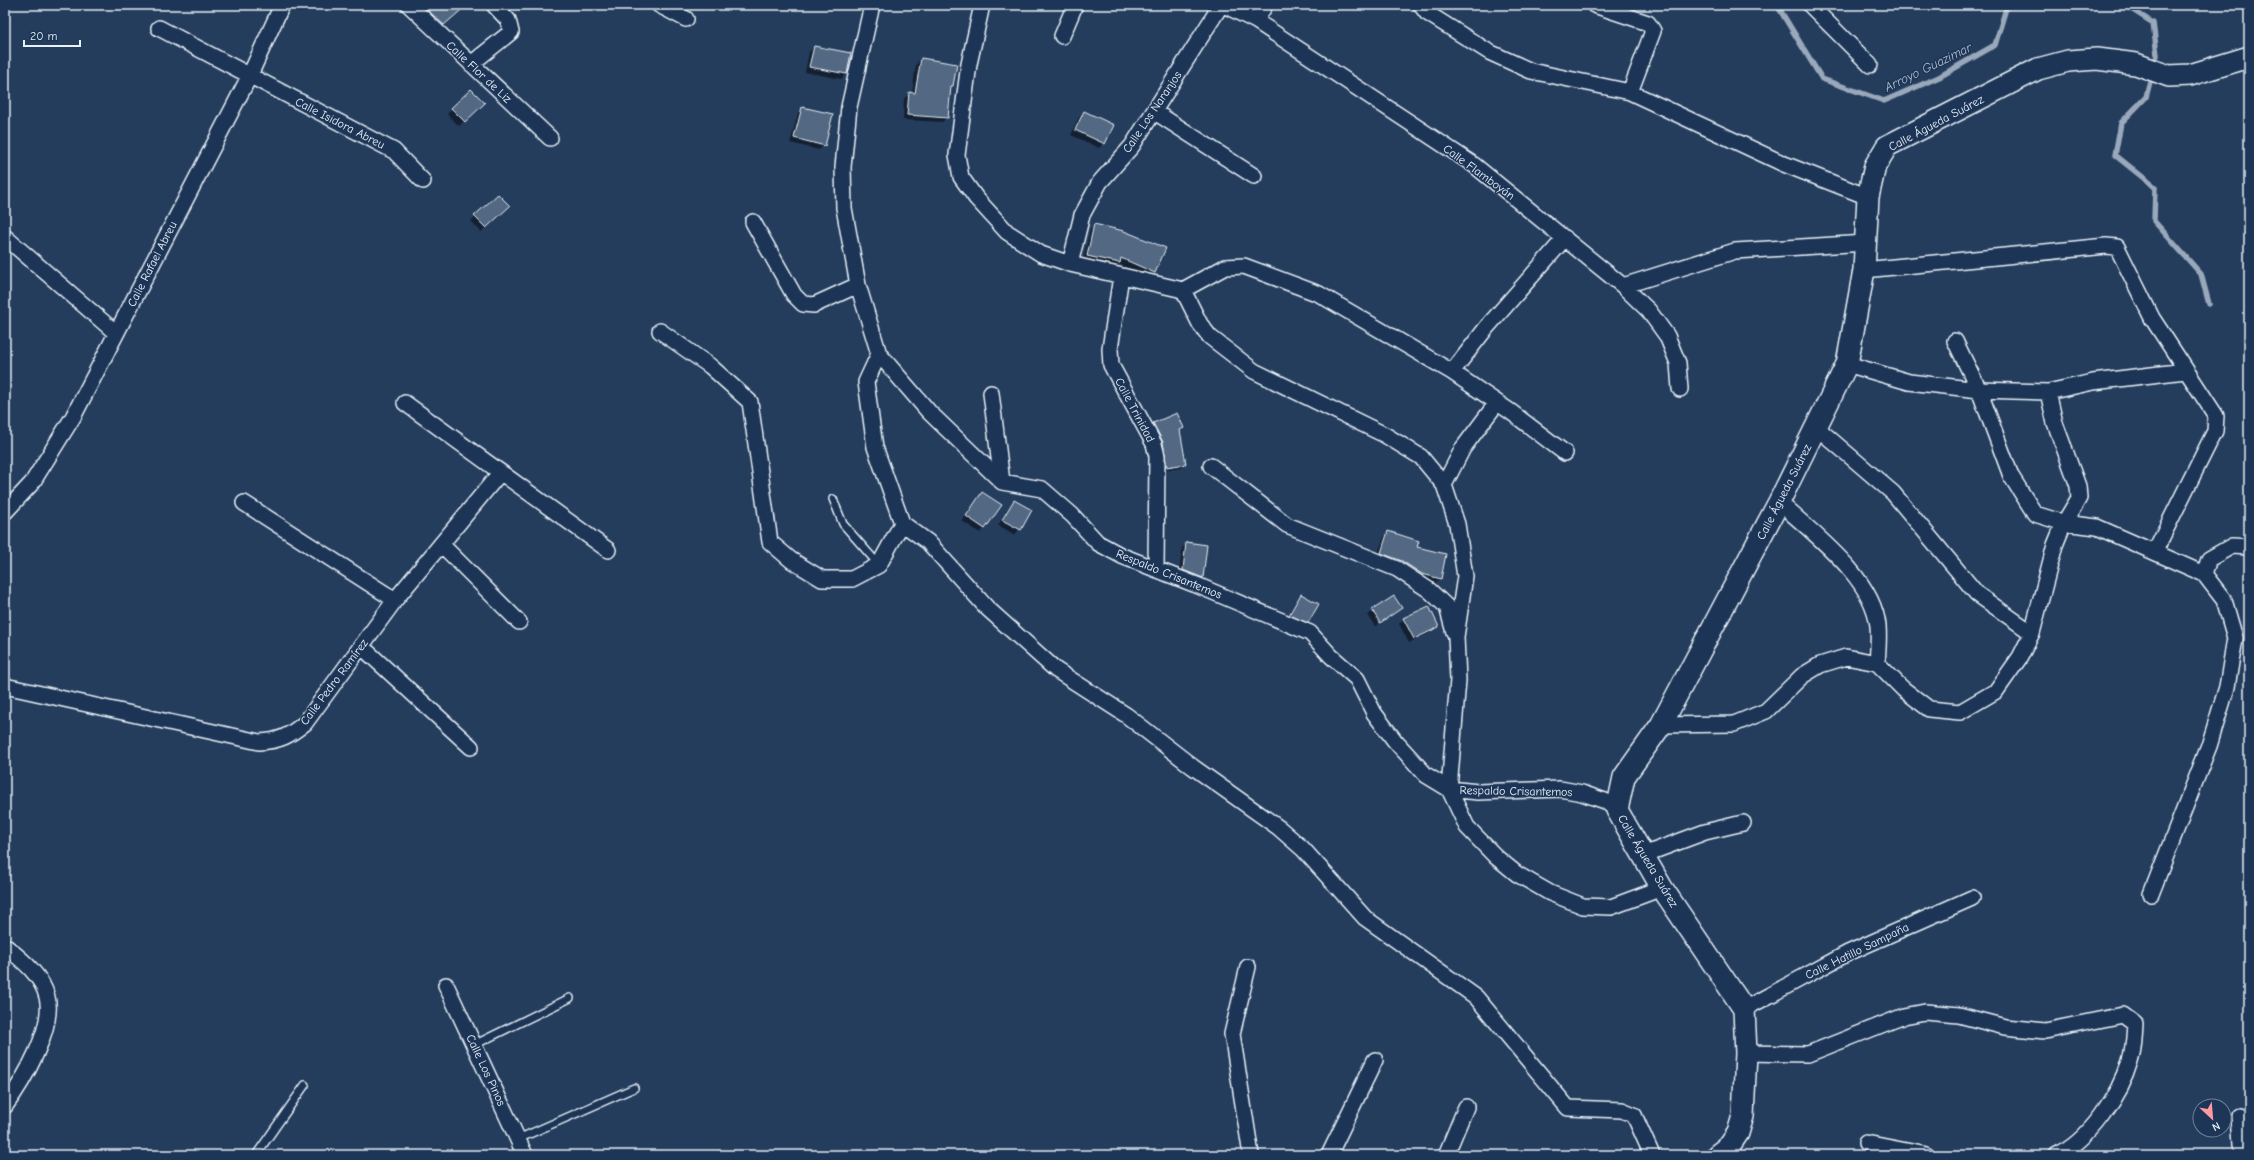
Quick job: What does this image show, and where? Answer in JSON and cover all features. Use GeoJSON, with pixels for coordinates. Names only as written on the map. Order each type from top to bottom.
{"type":"FeatureCollection","features":[{"type":"Feature","properties":{"kind":"street","name":"Calle Rafael Abreu"},"geometry":{"type":"LineString","coordinates":[[5,512],[32,483],[73,417],[248,76],[282,5]]}},
{"type":"Feature","properties":{"kind":"street","name":"Calle Flor de Liz"},"geometry":{"type":"LineString","coordinates":[[409,5],[550,138]]}},
{"type":"Feature","properties":{"kind":"street"},"geometry":{"type":"LineString","coordinates":[[471,64],[511,32],[508,20],[494,5]]}},
{"type":"Feature","properties":{"kind":"street"},"geometry":{"type":"LineString","coordinates":[[659,5],[686,19]]}},
{"type":"Feature","properties":{"kind":"street"},"geometry":{"type":"LineString","coordinates":[[872,5],[849,107],[843,166],[844,208],[858,285],[879,354],[929,412],[1002,482]]}},
{"type":"Feature","properties":{"kind":"street"},"geometry":{"type":"LineString","coordinates":[[982,5],[969,64],[957,155],[962,177],[976,198],[1007,232],[1041,254],[1070,264],[1184,290],[1226,267],[1244,266],[1319,294],[1452,372],[1496,404],[1511,412],[1565,453]]}},
{"type":"Feature","properties":{"kind":"street"},"geometry":{"type":"LineString","coordinates":[[1062,36],[1075,5]]}},
{"type":"Feature","properties":{"kind":"street","name":"Calle Los Naranjos"},"geometry":{"type":"LineString","coordinates":[[1070,264],[1082,215],[1100,182],[1132,146],[1222,5]]}},
{"type":"Feature","properties":{"kind":"street","name":"Calle Flamboyán"},"geometry":{"type":"LineString","coordinates":[[1222,5],[1256,21],[1474,165],[1623,286],[1650,311],[1667,336],[1678,363],[1680,389]]}},
{"type":"Feature","properties":{"kind":"street"},"geometry":{"type":"LineString","coordinates":[[1256,21],[1266,5]]}},
{"type":"Feature","properties":{"kind":"street"},"geometry":{"type":"LineString","coordinates":[[1421,5],[1427,13],[1489,52],[1531,71],[1630,92],[1784,164],[1868,197]]}},
{"type":"Feature","properties":{"kind":"street"},"geometry":{"type":"LineString","coordinates":[[1594,5],[1648,24],[1653,31],[1630,92]]}},
{"type":"Feature","properties":{"kind":"street"},"geometry":{"type":"LineString","coordinates":[[1810,5],[1870,65]]}},
{"type":"Feature","properties":{"kind":"street","name":"Calle Isidora Abreu"},"geometry":{"type":"LineString","coordinates":[[160,28],[248,76],[394,151],[422,181]]}},
{"type":"Feature","properties":{"kind":"street","name":"Calle Águeda Suárez"},"geometry":{"type":"LineString","coordinates":[[1744,1009],[1662,888],[1617,810],[1624,777],[1661,725],[1779,502],[1848,364],[1864,270],[1868,197],[1875,166],[1887,146],[2038,69],[2068,61],[2097,59],[2136,64],[2169,76],[2190,75],[2249,57]]}},
{"type":"Feature","properties":{"kind":"street"},"geometry":{"type":"LineString","coordinates":[[1155,112],[1254,176]]}},
{"type":"Feature","properties":{"kind":"street"},"geometry":{"type":"LineString","coordinates":[[753,222],[794,295],[803,304],[814,305],[858,285]]}},
{"type":"Feature","properties":{"kind":"street"},"geometry":{"type":"LineString","coordinates":[[5,237],[116,333]]}},
{"type":"Feature","properties":{"kind":"street"},"geometry":{"type":"LineString","coordinates":[[1452,372],[1487,327],[1565,238]]}},
{"type":"Feature","properties":{"kind":"street"},"geometry":{"type":"LineString","coordinates":[[1623,286],[1735,251],[1866,243]]}},
{"type":"Feature","properties":{"kind":"street"},"geometry":{"type":"LineString","coordinates":[[1864,270],[2106,246],[2117,247],[2152,318],[2185,371],[2216,416],[2215,431],[2155,551]]}},
{"type":"Feature","properties":{"kind":"street","name":"Calle Trinidad"},"geometry":{"type":"LineString","coordinates":[[1121,276],[1110,349],[1111,365],[1154,444],[1157,456],[1156,569]]}},
{"type":"Feature","properties":{"kind":"street"},"geometry":{"type":"LineString","coordinates":[[1184,290],[1200,324],[1210,337],[1254,371],[1385,435],[1421,457],[1444,485],[1457,524],[1465,576],[1456,636],[1458,680],[1449,789],[1467,828],[1496,857],[1517,874],[1550,893],[1583,906],[1611,907],[1662,888]]}},
{"type":"Feature","properties":{"kind":"street"},"geometry":{"type":"LineString","coordinates":[[660,331],[710,366],[750,402],[770,542],[791,560],[822,579],[852,579],[879,565],[902,523]]}},
{"type":"Feature","properties":{"kind":"street"},"geometry":{"type":"LineString","coordinates":[[1955,341],[1979,390],[2011,476],[2035,514],[2064,523],[2097,527],[2155,551],[2204,574],[2224,600],[2235,638],[2227,687],[2209,746],[2150,894]]}},
{"type":"Feature","properties":{"kind":"street"},"geometry":{"type":"LineString","coordinates":[[879,354],[866,382],[875,447],[902,523],[928,542],[987,608],[1056,670],[1126,715],[1193,767],[1279,828],[1303,849],[1365,918],[1476,997],[1568,1108],[1622,1110],[1634,1115],[1652,1155]]}},
{"type":"Feature","properties":{"kind":"street"},"geometry":{"type":"LineString","coordinates":[[1848,364],[1909,382],[1979,390],[2048,392],[2093,382],[2185,371]]}},
{"type":"Feature","properties":{"kind":"street"},"geometry":{"type":"LineString","coordinates":[[1661,725],[1734,724],[1766,711],[1802,676],[1820,665],[1846,657],[1877,663],[1903,689],[1929,709],[1960,712],[1996,691],[2020,657],[2032,633],[2055,545],[2064,523],[2079,498],[2078,486],[2055,423],[2048,392]]}},
{"type":"Feature","properties":{"kind":"street"},"geometry":{"type":"LineString","coordinates":[[991,393],[1002,482]]}},
{"type":"Feature","properties":{"kind":"street"},"geometry":{"type":"LineString","coordinates":[[406,403],[500,473],[608,550]]}},
{"type":"Feature","properties":{"kind":"street"},"geometry":{"type":"LineString","coordinates":[[1444,485],[1463,448],[1496,404]]}},
{"type":"Feature","properties":{"kind":"street"},"geometry":{"type":"LineString","coordinates":[[1816,427],[1893,493],[1977,594],[2032,633]]}},
{"type":"Feature","properties":{"kind":"street"},"geometry":{"type":"LineString","coordinates":[[1211,466],[1288,526],[1397,569],[1429,590],[1447,607],[1456,636]]}},
{"type":"Feature","properties":{"kind":"street","name":"Calle Pedro Ramírez"},"geometry":{"type":"LineString","coordinates":[[5,686],[259,742],[275,741],[290,735],[305,723],[395,600],[500,473]]}},
{"type":"Feature","properties":{"kind":"street","name":"Respaldo Crisantemos"},"geometry":{"type":"LineString","coordinates":[[1002,482],[1042,489],[1072,515],[1098,542],[1122,556],[1310,633],[1331,656],[1357,679],[1374,713],[1395,741],[1426,775],[1449,789],[1478,792],[1560,789],[1582,793],[1605,801],[1617,810]]}},
{"type":"Feature","properties":{"kind":"street"},"geometry":{"type":"LineString","coordinates":[[1779,502],[1845,564],[1869,594],[1878,626],[1877,663]]}},
{"type":"Feature","properties":{"kind":"street"},"geometry":{"type":"LineString","coordinates":[[244,503],[395,600]]}},
{"type":"Feature","properties":{"kind":"street"},"geometry":{"type":"LineString","coordinates":[[441,544],[519,622]]}},
{"type":"Feature","properties":{"kind":"street"},"geometry":{"type":"LineString","coordinates":[[2204,574],[2209,559],[2232,546],[2249,547]]}},
{"type":"Feature","properties":{"kind":"street"},"geometry":{"type":"LineString","coordinates":[[361,646],[471,747]]}},
{"type":"Feature","properties":{"kind":"street"},"geometry":{"type":"LineString","coordinates":[[1643,854],[1705,832],[1743,823]]}},
{"type":"Feature","properties":{"kind":"street","name":"Calle Hatillo Sampaña"},"geometry":{"type":"LineString","coordinates":[[1744,1009],[1848,953],[1972,898]]}},
{"type":"Feature","properties":{"kind":"street"},"geometry":{"type":"LineString","coordinates":[[5,946],[25,962],[37,977],[47,996],[49,1019],[30,1063],[5,1106]]}},
{"type":"Feature","properties":{"kind":"street"},"geometry":{"type":"LineString","coordinates":[[1248,967],[1232,1034],[1251,1155]]}},
{"type":"Feature","properties":{"kind":"street","name":"Calle Los Pinos"},"geometry":{"type":"LineString","coordinates":[[446,985],[525,1155]]}},
{"type":"Feature","properties":{"kind":"street"},"geometry":{"type":"LineString","coordinates":[[1717,1155],[1730,1146],[1738,1133],[1743,1116],[1746,1053],[1744,1009]]}},
{"type":"Feature","properties":{"kind":"street"},"geometry":{"type":"LineString","coordinates":[[1746,1053],[1808,1054],[1904,1016],[1925,1012],[1959,1015],[2005,1027],[2045,1031],[2123,1015],[2135,1024],[2134,1043],[2130,1061],[2119,1087],[2087,1135],[2064,1152],[2056,1155]]}},
{"type":"Feature","properties":{"kind":"street"},"geometry":{"type":"LineString","coordinates":[[1329,1155],[1375,1060]]}},
{"type":"Feature","properties":{"kind":"street"},"geometry":{"type":"LineString","coordinates":[[1446,1155],[1466,1107]]}},
{"type":"Feature","properties":{"kind":"street"},"geometry":{"type":"LineString","coordinates":[[2240,1117],[2241,1147],[2244,1155]]}},
{"type":"Feature","properties":{"kind":"street"},"geometry":{"type":"LineString","coordinates":[[1866,1143],[1926,1155]]}},
{"type":"Feature","properties":{"kind":"lane"},"geometry":{"type":"LineString","coordinates":[[833,499],[843,524],[879,565]]}},
{"type":"Feature","properties":{"kind":"lane"},"geometry":{"type":"LineString","coordinates":[[474,1045],[570,998]]}},
{"type":"Feature","properties":{"kind":"lane"},"geometry":{"type":"LineString","coordinates":[[256,1155],[305,1085]]}},
{"type":"Feature","properties":{"kind":"lane"},"geometry":{"type":"LineString","coordinates":[[518,1139],[634,1088]]}},
{"type":"Feature","properties":{"kind":"building"},"geometry":{"type":"Polygon","coordinates":[[[422,5],[467,5],[444,25],[422,5]]]}},
{"type":"Feature","properties":{"kind":"building"},"geometry":{"type":"Polygon","coordinates":[[[814,46],[851,53],[847,74],[809,67],[814,46]]]}},
{"type":"Feature","properties":{"kind":"building"},"geometry":{"type":"Polygon","coordinates":[[[921,58],[957,64],[953,86],[951,86],[948,118],[907,115],[909,92],[915,93],[921,58]]]}},
{"type":"Feature","properties":{"kind":"building"},"geometry":{"type":"Polygon","coordinates":[[[471,89],[485,103],[465,122],[451,108],[471,89]]]}},
{"type":"Feature","properties":{"kind":"building"},"geometry":{"type":"Polygon","coordinates":[[[802,107],[833,114],[825,146],[794,138],[802,107]]]}},
{"type":"Feature","properties":{"kind":"building"},"geometry":{"type":"Polygon","coordinates":[[[1084,111],[1114,125],[1105,144],[1075,130],[1084,111]]]}},
{"type":"Feature","properties":{"kind":"building"},"geometry":{"type":"Polygon","coordinates":[[[498,194],[510,206],[486,228],[474,216],[498,194]]]}},
{"type":"Feature","properties":{"kind":"building"},"geometry":{"type":"Polygon","coordinates":[[[1094,224],[1124,231],[1166,248],[1155,273],[1121,258],[1120,263],[1087,256],[1094,224]]]}},
{"type":"Feature","properties":{"kind":"building"},"geometry":{"type":"Polygon","coordinates":[[[1177,413],[1184,428],[1180,430],[1186,464],[1167,467],[1163,442],[1153,423],[1177,413]]]}},
{"type":"Feature","properties":{"kind":"building"},"geometry":{"type":"Polygon","coordinates":[[[982,492],[1002,505],[985,529],[966,516],[982,492]]]}},
{"type":"Feature","properties":{"kind":"building"},"geometry":{"type":"Polygon","coordinates":[[[1014,500],[1032,510],[1021,530],[1002,520],[1014,500]]]}},
{"type":"Feature","properties":{"kind":"building"},"geometry":{"type":"Polygon","coordinates":[[[1388,531],[1419,541],[1417,547],[1446,554],[1441,579],[1422,574],[1402,561],[1381,553],[1388,531]]]}},
{"type":"Feature","properties":{"kind":"building"},"geometry":{"type":"Polygon","coordinates":[[[1186,542],[1207,545],[1203,578],[1183,570],[1186,542]]]}},
{"type":"Feature","properties":{"kind":"building"},"geometry":{"type":"Polygon","coordinates":[[[1301,594],[1319,604],[1308,623],[1289,615],[1301,594]]]}},
{"type":"Feature","properties":{"kind":"building"},"geometry":{"type":"Polygon","coordinates":[[[1394,596],[1402,608],[1380,623],[1372,610],[1394,596]]]}},
{"type":"Feature","properties":{"kind":"building"},"geometry":{"type":"Polygon","coordinates":[[[1429,606],[1439,627],[1414,639],[1403,618],[1429,606]]]}},
{"type":"Feature","properties":{"kind":"waterway","name":"Arroyo Guazimar"},"geometry":{"type":"LineString","coordinates":[[1777,5],[1822,79],[1884,101],[1939,77],[1995,45],[2007,5]]}},
{"type":"Feature","properties":{"kind":"waterway","name":"Arroyo Guazimar"},"geometry":{"type":"LineString","coordinates":[[2125,5],[2153,23],[2157,55],[2146,97],[2121,123],[2115,155],[2155,187],[2154,221],[2201,274],[2209,304]]}}]}
